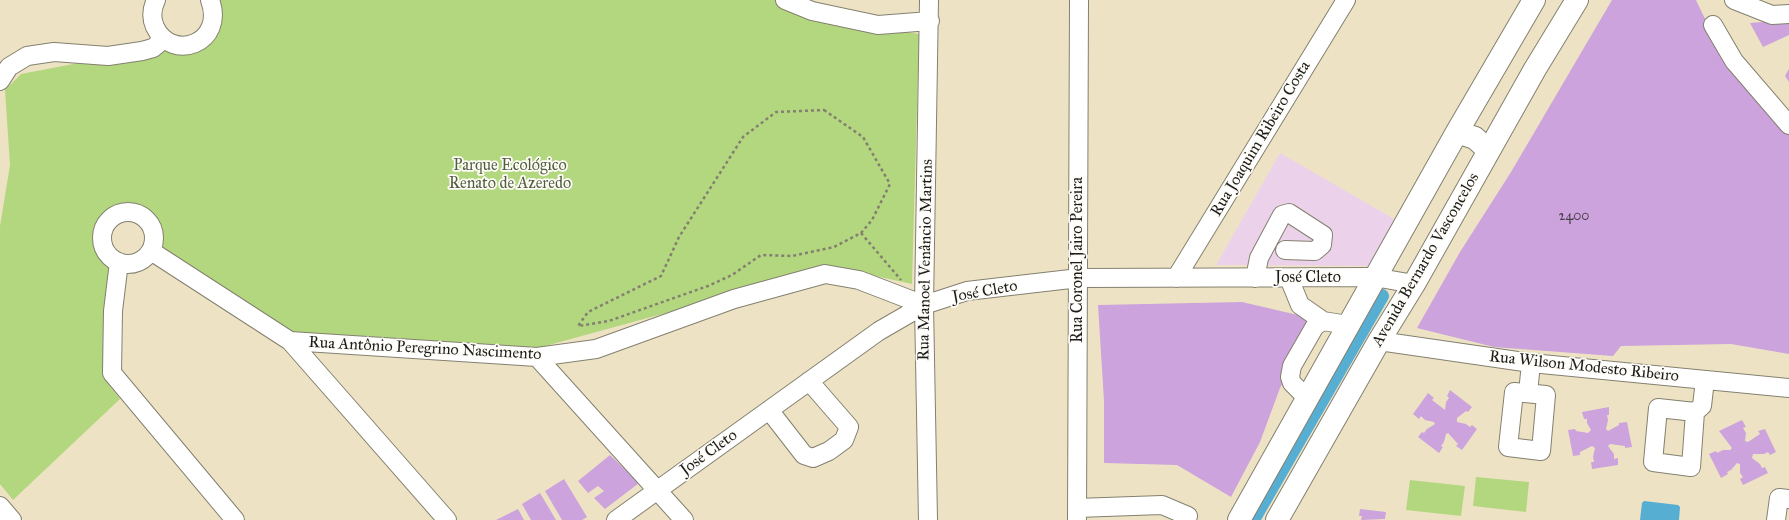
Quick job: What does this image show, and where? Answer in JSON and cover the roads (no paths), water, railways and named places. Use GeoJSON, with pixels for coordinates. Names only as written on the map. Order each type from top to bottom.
{"type":"FeatureCollection","features":[{"type":"Feature","properties":{"kind":"main road"},"geometry":{"type":"LineString","coordinates":[[1239,520],[1374,277],[1534,0]]}},
{"type":"Feature","properties":{"kind":"main road"},"geometry":{"type":"LineString","coordinates":[[1535,69],[1560,0]]}},
{"type":"Feature","properties":{"kind":"main road","name":"Avenida Bernardo Vasconcelos"},"geometry":{"type":"LineString","coordinates":[[1277,520],[1414,284],[1535,69],[1577,0]]}},
{"type":"Feature","properties":{"kind":"main road"},"geometry":{"type":"LineString","coordinates":[[1457,132],[1475,138],[1489,151]]}},
{"type":"Feature","properties":{"kind":"street"},"geometry":{"type":"LineString","coordinates":[[156,0],[152,14],[153,23],[157,32],[164,39],[173,44],[184,46],[194,44],[203,38],[210,30],[214,21],[214,10],[210,0]]}},
{"type":"Feature","properties":{"kind":"street"},"geometry":{"type":"LineString","coordinates":[[785,0],[812,11],[878,24],[930,22]]}},
{"type":"Feature","properties":{"kind":"street","name":"Rua Manoel Venâncio Martins"},"geometry":{"type":"LineString","coordinates":[[928,520],[924,305],[930,22],[929,0]]}},
{"type":"Feature","properties":{"kind":"street","name":"Rua Coronel Jairo Pereira"},"geometry":{"type":"LineString","coordinates":[[1077,514],[1079,0]]}},
{"type":"Feature","properties":{"kind":"street","name":"Rua Joaquim Ribeiro Costa"},"geometry":{"type":"LineString","coordinates":[[1176,278],[1346,0]]}},
{"type":"Feature","properties":{"kind":"street"},"geometry":{"type":"LineString","coordinates":[[1734,0],[1772,15],[1789,14]]}},
{"type":"Feature","properties":{"kind":"street"},"geometry":{"type":"LineString","coordinates":[[1713,25],[1734,61],[1789,125]]}},
{"type":"Feature","properties":{"kind":"street"},"geometry":{"type":"LineString","coordinates":[[0,81],[9,67],[27,56],[54,52],[108,56],[153,48],[164,39]]}},
{"type":"Feature","properties":{"kind":"street"},"geometry":{"type":"LineString","coordinates":[[122,213],[135,213],[150,223],[154,233],[151,251],[137,262],[128,264],[120,262],[107,254],[103,246],[102,237],[108,222],[114,216],[122,213]]}},
{"type":"Feature","properties":{"kind":"street"},"geometry":{"type":"LineString","coordinates":[[1255,278],[1259,258],[1282,215],[1289,213],[1323,235],[1322,245],[1315,251],[1285,250]]}},
{"type":"Feature","properties":{"kind":"street","name":"Rua Antônio Peregrino Nascimento"},"geometry":{"type":"LineString","coordinates":[[151,251],[290,341],[537,357],[596,349],[734,299],[825,274],[859,280],[924,305]]}},
{"type":"Feature","properties":{"kind":"street"},"geometry":{"type":"LineString","coordinates":[[120,262],[113,311],[112,373],[235,520]]}},
{"type":"Feature","properties":{"kind":"street","name":"José Cleto"},"geometry":{"type":"LineString","coordinates":[[616,520],[879,331],[924,305],[967,291],[1079,278],[1374,277],[1414,284]]}},
{"type":"Feature","properties":{"kind":"street"},"geometry":{"type":"LineString","coordinates":[[1289,278],[1300,304],[1323,321],[1348,325]]}},
{"type":"Feature","properties":{"kind":"street"},"geometry":{"type":"LineString","coordinates":[[1307,398],[1292,383],[1290,377],[1292,366],[1315,326],[1323,321]]}},
{"type":"Feature","properties":{"kind":"street"},"geometry":{"type":"LineString","coordinates":[[290,341],[448,520]]}},
{"type":"Feature","properties":{"kind":"street","name":"Rua Wilson Modesto Ribeiro"},"geometry":{"type":"LineString","coordinates":[[1379,342],[1531,363],[1789,388]]}},
{"type":"Feature","properties":{"kind":"street"},"geometry":{"type":"LineString","coordinates":[[537,357],[684,520]]}},
{"type":"Feature","properties":{"kind":"street"},"geometry":{"type":"LineString","coordinates":[[1528,393],[1531,363]]}},
{"type":"Feature","properties":{"kind":"street"},"geometry":{"type":"LineString","coordinates":[[1695,412],[1702,406],[1705,380]]}},
{"type":"Feature","properties":{"kind":"street"},"geometry":{"type":"LineString","coordinates":[[769,410],[804,455],[813,458],[829,451],[844,440],[849,427],[809,381]]}},
{"type":"Feature","properties":{"kind":"street"},"geometry":{"type":"LineString","coordinates":[[1776,520],[1780,498],[1789,499]]}},
{"type":"Feature","properties":{"kind":"street"},"geometry":{"type":"LineString","coordinates":[[1077,514],[1162,505],[1188,516]]}},
{"type":"Feature","properties":{"kind":"street"},"geometry":{"type":"LineString","coordinates":[[0,506],[12,520]]}},
{"type":"Feature","properties":{"kind":"water"},"geometry":{"type":"Polygon","coordinates":[[[1644,501],[1678,505],[1680,507],[1679,520],[1640,520],[1642,503],[1644,501]]]}},
{"type":"Feature","properties":{"kind":"waterway"},"geometry":{"type":"LineString","coordinates":[[1253,520],[1382,296]]}},
{"type":"Feature","properties":{"kind":"park label","name":"Parque Ecológico Renato de Azeredo"},"geometry":{"type":"Point","coordinates":[510,175]}}]}
